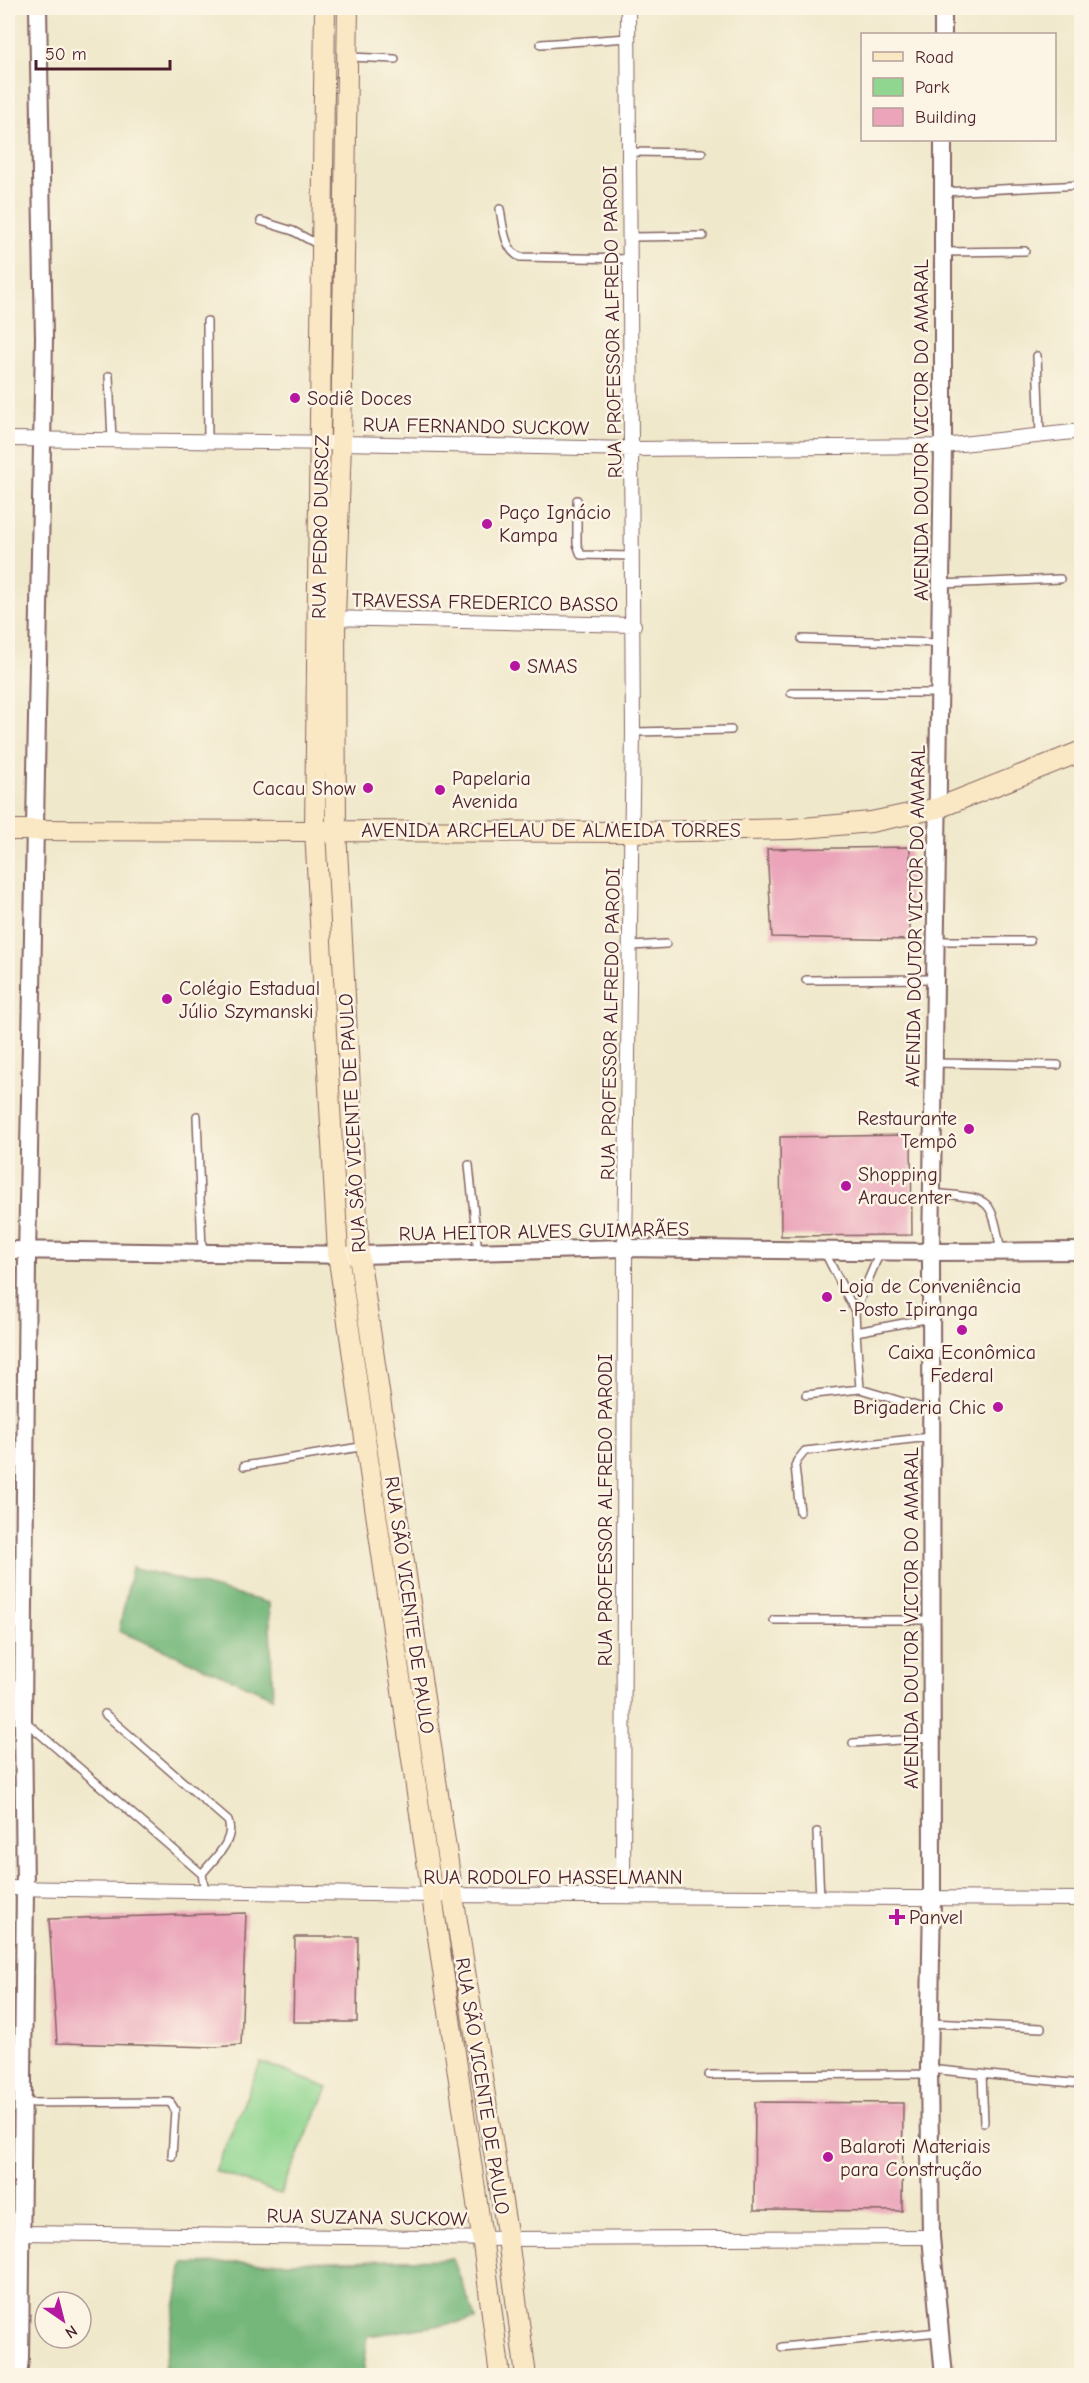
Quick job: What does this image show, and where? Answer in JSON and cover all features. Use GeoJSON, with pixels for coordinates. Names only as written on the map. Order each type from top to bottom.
{"type":"FeatureCollection","features":[{"type":"Feature","properties":{"kind":"main road","name":"RUA PEDRO DURSCZ"},"geometry":{"type":"LineString","coordinates":[[325,8],[322,247],[331,443]]}},
{"type":"Feature","properties":{"kind":"main road","name":"RUA PEDRO DURSCZ"},"geometry":{"type":"LineString","coordinates":[[315,831],[327,618],[331,443],[348,8]]}},
{"type":"Feature","properties":{"kind":"main road","name":"RUA PEDRO DURSCZ"},"geometry":{"type":"LineString","coordinates":[[327,618],[336,830]]}},
{"type":"Feature","properties":{"kind":"main road","name":"AVENIDA ARCHELAU DE ALMEIDA TORRES"},"geometry":{"type":"LineString","coordinates":[[8,830],[633,832],[803,828],[871,822],[938,808],[1024,776],[1082,751]]}},
{"type":"Feature","properties":{"kind":"main road","name":"RUA SÃO VICENTE DE PAULO"},"geometry":{"type":"LineString","coordinates":[[336,830],[359,1255],[453,1896],[508,2239],[526,2376]]}},
{"type":"Feature","properties":{"kind":"main road","name":"RUA SÃO VICENTE DE PAULO"},"geometry":{"type":"LineString","coordinates":[[315,831],[338,1254],[482,2237],[500,2376]]}},
{"type":"Feature","properties":{"kind":"main road"},"geometry":{"type":"LineString","coordinates":[[492,2315],[518,2313]]}},
{"type":"Feature","properties":{"kind":"street"},"geometry":{"type":"LineString","coordinates":[[18,2376],[25,1888],[22,1719],[27,1250],[44,338],[38,8]]}},
{"type":"Feature","properties":{"kind":"street","name":"RUA PROFESSOR ALFREDO PARODI"},"geometry":{"type":"LineString","coordinates":[[623,1896],[625,1248],[633,832],[634,625],[628,8]]}},
{"type":"Feature","properties":{"kind":"street"},"geometry":{"type":"LineString","coordinates":[[943,8],[943,33]]}},
{"type":"Feature","properties":{"kind":"street","name":"AVENIDA DOUTOR VICTOR DO AMARAL"},"geometry":{"type":"LineString","coordinates":[[943,141],[943,446],[932,1193],[932,1898],[929,2072],[931,2237],[944,2376]]}},
{"type":"Feature","properties":{"kind":"street","name":"RUA FERNANDO SUCKOW"},"geometry":{"type":"LineString","coordinates":[[8,439],[633,449],[943,446],[1082,431]]}},
{"type":"Feature","properties":{"kind":"street","name":"TRAVESSA FREDERICO BASSO"},"geometry":{"type":"LineString","coordinates":[[327,618],[634,625]]}},
{"type":"Feature","properties":{"kind":"street","name":"RUA HEITOR ALVES GUIMARÃES"},"geometry":{"type":"LineString","coordinates":[[8,1250],[359,1255],[625,1248],[880,1252],[1082,1251]]}},
{"type":"Feature","properties":{"kind":"street","name":"RUA RODOLFO HASSELMANN"},"geometry":{"type":"LineString","coordinates":[[8,1888],[453,1896],[1082,1899]]}},
{"type":"Feature","properties":{"kind":"street","name":"RUA SUZANA SUCKOW"},"geometry":{"type":"LineString","coordinates":[[20,2233],[508,2239],[931,2237]]}},
{"type":"Feature","properties":{"kind":"lane"},"geometry":{"type":"LineString","coordinates":[[541,44],[628,38]]}},
{"type":"Feature","properties":{"kind":"lane"},"geometry":{"type":"LineString","coordinates":[[347,57],[395,59]]}},
{"type":"Feature","properties":{"kind":"lane"},"geometry":{"type":"LineString","coordinates":[[630,152],[702,153]]}},
{"type":"Feature","properties":{"kind":"lane"},"geometry":{"type":"LineString","coordinates":[[943,192],[1082,185]]}},
{"type":"Feature","properties":{"kind":"lane"},"geometry":{"type":"LineString","coordinates":[[500,209],[508,245],[516,256],[631,259]]}},
{"type":"Feature","properties":{"kind":"lane"},"geometry":{"type":"LineString","coordinates":[[261,220],[293,231],[322,247]]}},
{"type":"Feature","properties":{"kind":"lane"},"geometry":{"type":"LineString","coordinates":[[631,237],[703,236]]}},
{"type":"Feature","properties":{"kind":"lane"},"geometry":{"type":"LineString","coordinates":[[943,252],[1025,251]]}},
{"type":"Feature","properties":{"kind":"lane"},"geometry":{"type":"LineString","coordinates":[[207,321],[208,441]]}},
{"type":"Feature","properties":{"kind":"lane"},"geometry":{"type":"LineString","coordinates":[[1036,356],[1040,435]]}},
{"type":"Feature","properties":{"kind":"lane"},"geometry":{"type":"LineString","coordinates":[[110,376],[112,440]]}},
{"type":"Feature","properties":{"kind":"lane"},"geometry":{"type":"LineString","coordinates":[[577,500],[577,544],[581,555],[633,556]]}},
{"type":"Feature","properties":{"kind":"lane"},"geometry":{"type":"LineString","coordinates":[[941,584],[1060,579]]}},
{"type":"Feature","properties":{"kind":"lane"},"geometry":{"type":"LineString","coordinates":[[802,639],[940,643]]}},
{"type":"Feature","properties":{"kind":"lane"},"geometry":{"type":"LineString","coordinates":[[791,693],[939,693]]}},
{"type":"Feature","properties":{"kind":"lane"},"geometry":{"type":"LineString","coordinates":[[633,732],[731,730]]}},
{"type":"Feature","properties":{"kind":"lane"},"geometry":{"type":"LineString","coordinates":[[936,941],[1030,941]]}},
{"type":"Feature","properties":{"kind":"lane"},"geometry":{"type":"LineString","coordinates":[[631,946],[666,944]]}},
{"type":"Feature","properties":{"kind":"lane"},"geometry":{"type":"LineString","coordinates":[[806,980],[935,979]]}},
{"type":"Feature","properties":{"kind":"lane"},"geometry":{"type":"LineString","coordinates":[[934,1063],[1058,1065]]}},
{"type":"Feature","properties":{"kind":"lane"},"geometry":{"type":"LineString","coordinates":[[197,1116],[202,1252]]}},
{"type":"Feature","properties":{"kind":"lane"},"geometry":{"type":"LineString","coordinates":[[469,1165],[478,1252]]}},
{"type":"Feature","properties":{"kind":"lane"},"geometry":{"type":"LineString","coordinates":[[932,1193],[970,1197],[985,1203],[994,1215],[1000,1252]]}},
{"type":"Feature","properties":{"kind":"lane"},"geometry":{"type":"LineString","coordinates":[[824,1251],[855,1311],[860,1389]]}},
{"type":"Feature","properties":{"kind":"lane"},"geometry":{"type":"LineString","coordinates":[[855,1311],[880,1252]]}},
{"type":"Feature","properties":{"kind":"lane"},"geometry":{"type":"LineString","coordinates":[[856,1332],[932,1318]]}},
{"type":"Feature","properties":{"kind":"lane"},"geometry":{"type":"LineString","coordinates":[[806,1395],[860,1389],[932,1410]]}},
{"type":"Feature","properties":{"kind":"lane"},"geometry":{"type":"LineString","coordinates":[[800,1512],[795,1466],[805,1451],[932,1436]]}},
{"type":"Feature","properties":{"kind":"lane"},"geometry":{"type":"LineString","coordinates":[[244,1466],[366,1446]]}},
{"type":"Feature","properties":{"kind":"lane"},"geometry":{"type":"LineString","coordinates":[[774,1620],[932,1620]]}},
{"type":"Feature","properties":{"kind":"lane"},"geometry":{"type":"LineString","coordinates":[[105,1714],[228,1821],[231,1829],[228,1841],[201,1874]]}},
{"type":"Feature","properties":{"kind":"lane"},"geometry":{"type":"LineString","coordinates":[[22,1719],[201,1874],[205,1891]]}},
{"type":"Feature","properties":{"kind":"lane"},"geometry":{"type":"LineString","coordinates":[[853,1743],[932,1738]]}},
{"type":"Feature","properties":{"kind":"lane"},"geometry":{"type":"LineString","coordinates":[[817,1832],[820,1898]]}},
{"type":"Feature","properties":{"kind":"lane"},"geometry":{"type":"LineString","coordinates":[[930,2023],[1041,2028]]}},
{"type":"Feature","properties":{"kind":"lane"},"geometry":{"type":"LineString","coordinates":[[709,2075],[929,2072],[982,2074],[1082,2084]]}},
{"type":"Feature","properties":{"kind":"lane"},"geometry":{"type":"LineString","coordinates":[[982,2074],[984,2122]]}},
{"type":"Feature","properties":{"kind":"lane"},"geometry":{"type":"LineString","coordinates":[[22,2103],[170,2103],[175,2110],[172,2156]]}},
{"type":"Feature","properties":{"kind":"lane"},"geometry":{"type":"LineString","coordinates":[[782,2347],[939,2332]]}},
{"type":"Feature","properties":{"kind":"green space"},"geometry":{"type":"Polygon","coordinates":[[[132,1567],[269,1603],[273,1697],[119,1631],[132,1567]]]}},
{"type":"Feature","properties":{"kind":"green space"},"geometry":{"type":"Polygon","coordinates":[[[261,2062],[328,2088],[280,2194],[215,2171],[261,2062]]]}},
{"type":"Feature","properties":{"kind":"green space"},"geometry":{"type":"Polygon","coordinates":[[[453,2259],[476,2320],[368,2336],[363,2375],[163,2375],[183,2264],[453,2259]]]}},
{"type":"Feature","properties":{"kind":"building"},"geometry":{"type":"Polygon","coordinates":[[[910,847],[910,940],[772,937],[767,849],[910,847]]]}},
{"type":"Feature","properties":{"kind":"building","name":"Shopping Araucenter"},"geometry":{"type":"Polygon","coordinates":[[[911,1135],[912,1235],[781,1236],[780,1137],[911,1135]]]}},
{"type":"Feature","properties":{"kind":"building"},"geometry":{"type":"Polygon","coordinates":[[[246,1913],[241,2045],[215,2047],[57,2043],[49,1919],[246,1913]]]}},
{"type":"Feature","properties":{"kind":"building"},"geometry":{"type":"Polygon","coordinates":[[[295,1937],[358,1937],[357,2022],[293,2022],[295,1937]]]}},
{"type":"Feature","properties":{"kind":"building","name":"Balaroti Materiais para Construção"},"geometry":{"type":"Polygon","coordinates":[[[755,2102],[903,2103],[902,2211],[754,2210],[755,2102]]]}},
{"type":"Feature","properties":{"kind":"place","name":"Sodiê Doces"},"geometry":{"type":"Point","coordinates":[295,398]}},
{"type":"Feature","properties":{"kind":"place","name":"Paço Ignácio Kampa"},"geometry":{"type":"Point","coordinates":[487,524]}},
{"type":"Feature","properties":{"kind":"place","name":"SMAS"},"geometry":{"type":"Point","coordinates":[515,666]}},
{"type":"Feature","properties":{"kind":"place","name":"Cacau Show"},"geometry":{"type":"Point","coordinates":[368,788]}},
{"type":"Feature","properties":{"kind":"place","name":"Papelaria Avenida"},"geometry":{"type":"Point","coordinates":[440,790]}},
{"type":"Feature","properties":{"kind":"place","name":"Colégio Estadual Júlio Szymanski"},"geometry":{"type":"Point","coordinates":[167,999]}},
{"type":"Feature","properties":{"kind":"place","name":"Restaurante Tempô"},"geometry":{"type":"Point","coordinates":[969,1129]}},
{"type":"Feature","properties":{"kind":"place","name":"Shopping Araucenter"},"geometry":{"type":"Point","coordinates":[846,1186]}},
{"type":"Feature","properties":{"kind":"place","name":"Loja de Conveniência - Posto Ipiranga"},"geometry":{"type":"Point","coordinates":[827,1297]}},
{"type":"Feature","properties":{"kind":"place","name":"Caixa Econômica Federal"},"geometry":{"type":"Point","coordinates":[962,1330]}},
{"type":"Feature","properties":{"kind":"place","name":"Brigaderia Chic"},"geometry":{"type":"Point","coordinates":[998,1407]}},
{"type":"Feature","properties":{"kind":"place","name":"Panvel"},"geometry":{"type":"Point","coordinates":[897,1917]}},
{"type":"Feature","properties":{"kind":"place","name":"Balaroti Materiais para Construção"},"geometry":{"type":"Point","coordinates":[828,2157]}}]}
